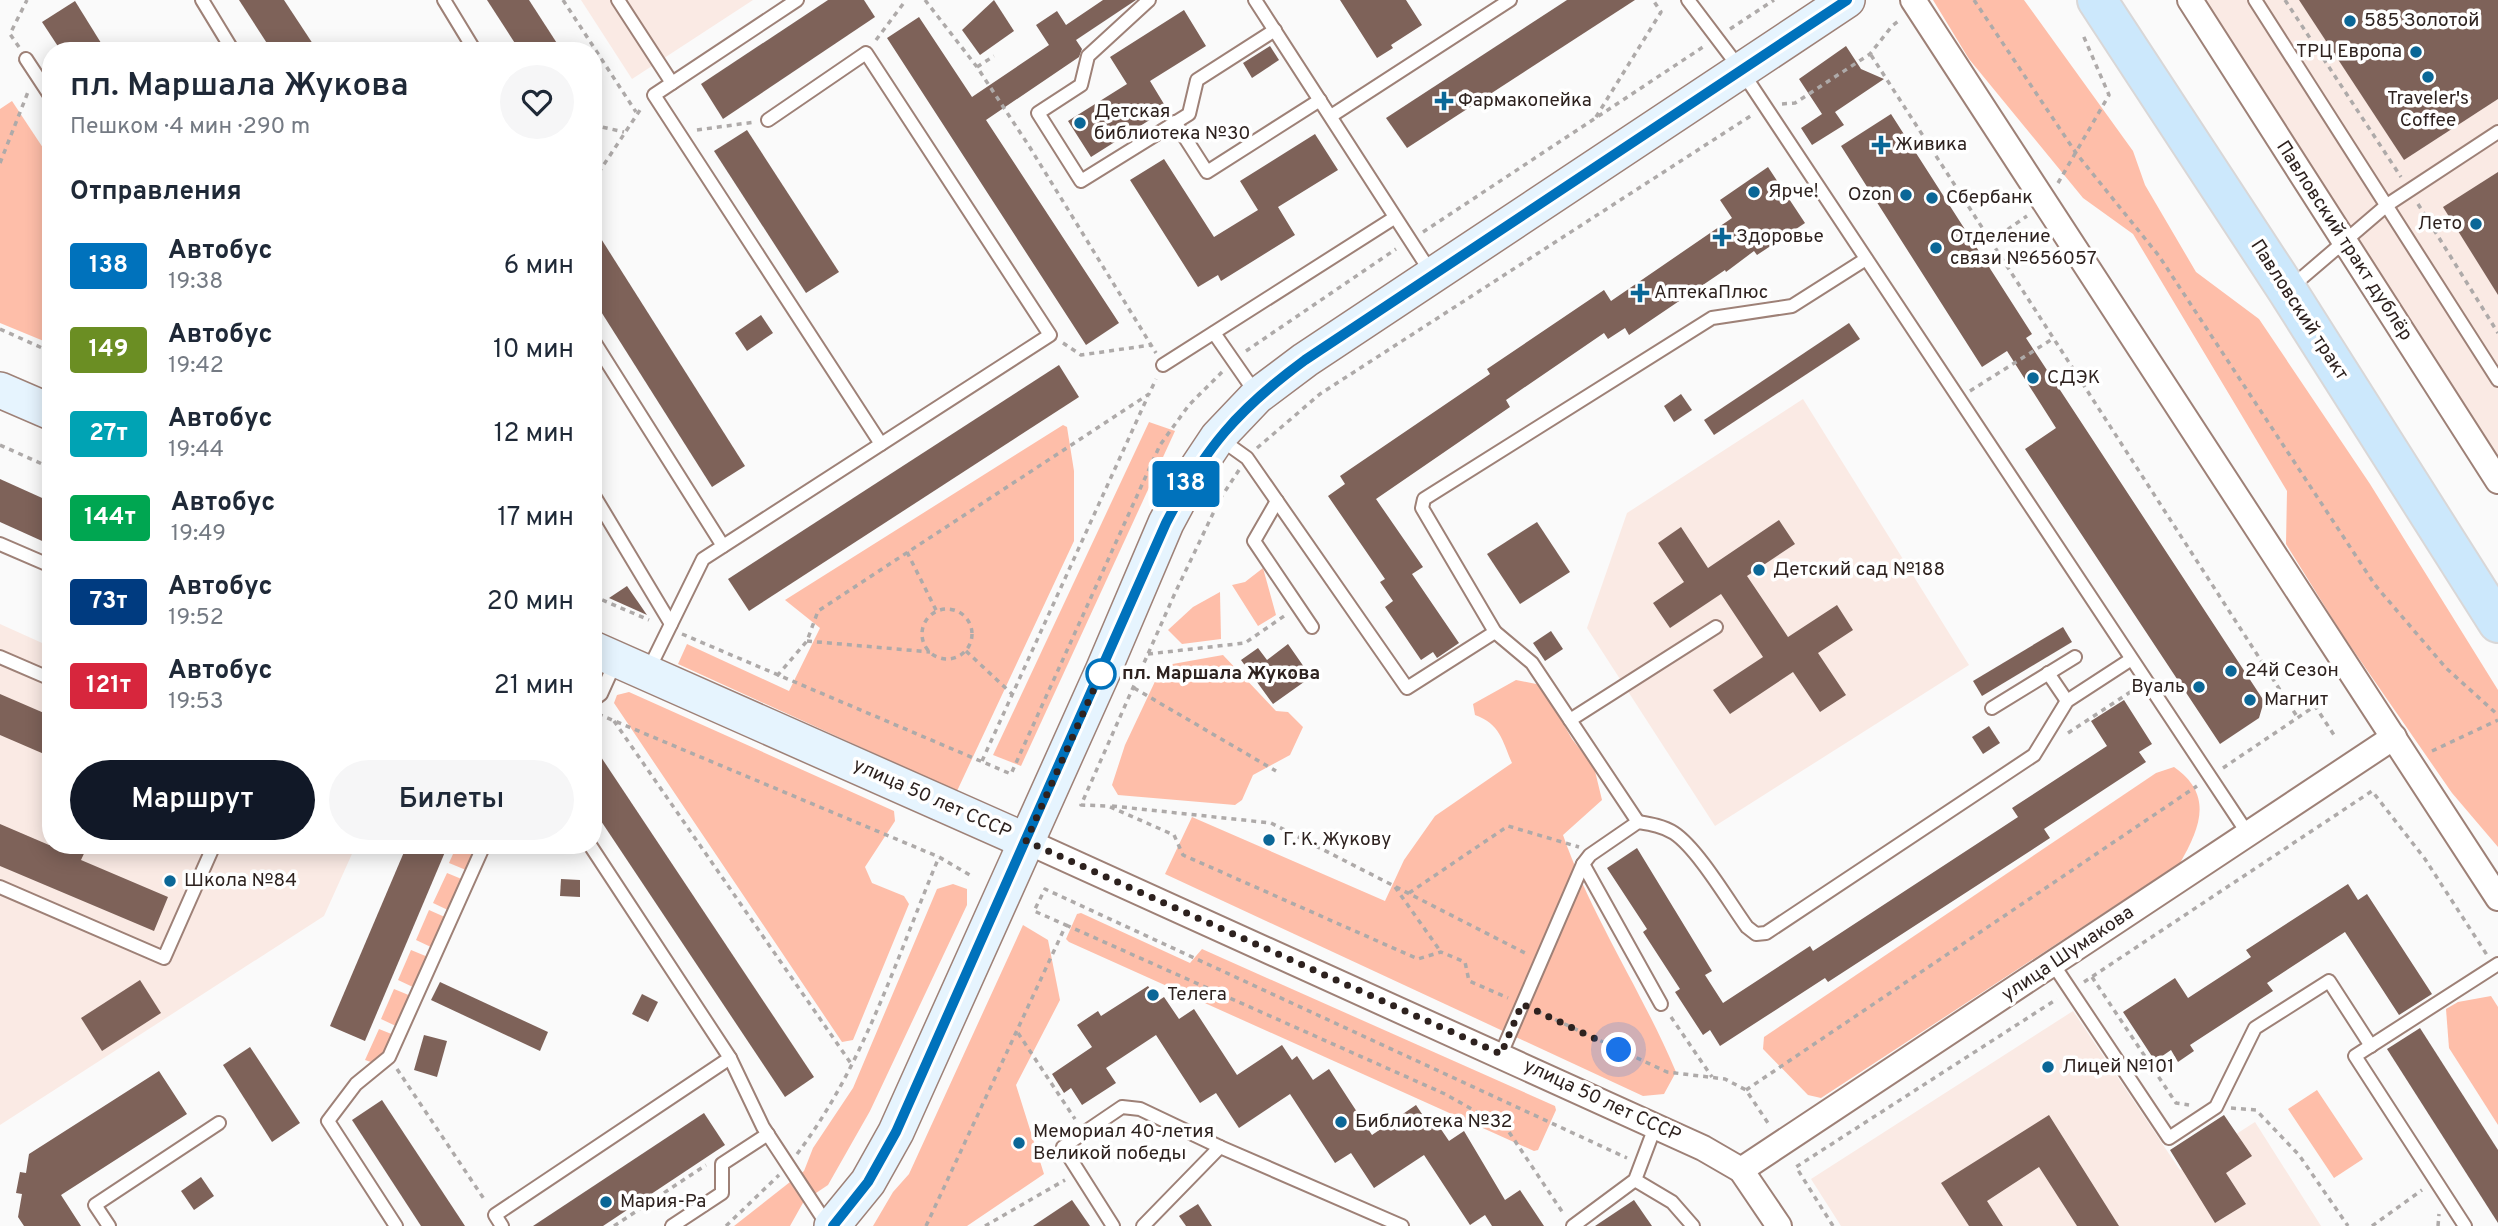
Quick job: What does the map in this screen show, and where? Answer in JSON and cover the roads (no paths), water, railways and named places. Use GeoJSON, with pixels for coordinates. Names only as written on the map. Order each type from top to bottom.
{"type":"FeatureCollection","features":[{"type":"Feature","properties":{"kind":"main road","name":"Павловский тракт"},"geometry":{"type":"LineString","coordinates":[[2089,16],[2287,290],[2498,623]]}},
{"type":"Feature","properties":{"kind":"street"},"geometry":{"type":"LineString","coordinates":[[830,1226],[868,1182],[896,1132],[1166,523],[1188,481],[1218,437],[1257,396],[1432,275],[1847,0]]}},
{"type":"Feature","properties":{"kind":"street","name":"Павловский тракт дублёр"},"geometry":{"type":"LineString","coordinates":[[2190,0],[2498,481]]}},
{"type":"Feature","properties":{"kind":"street"},"geometry":{"type":"LineString","coordinates":[[1915,4],[2498,898]]}},
{"type":"Feature","properties":{"kind":"street"},"geometry":{"type":"LineString","coordinates":[[0,390],[42,408]]}},
{"type":"Feature","properties":{"kind":"street","name":"улица 50 лет СССР"},"geometry":{"type":"LineString","coordinates":[[619,660],[1501,1054],[1703,1148],[1741,1170],[1779,1226]]}},
{"type":"Feature","properties":{"kind":"street","name":"улица Шумакова"},"geometry":{"type":"LineString","coordinates":[[1741,1170],[2394,737]]}},
{"type":"Feature","properties":{"kind":"lane"},"geometry":{"type":"LineString","coordinates":[[202,0],[228,42]]}},
{"type":"Feature","properties":{"kind":"lane"},"geometry":{"type":"LineString","coordinates":[[444,0],[470,42]]}},
{"type":"Feature","properties":{"kind":"lane"},"geometry":{"type":"LineString","coordinates":[[618,0],[672,83]]}},
{"type":"Feature","properties":{"kind":"lane"},"geometry":{"type":"LineString","coordinates":[[797,0],[654,95],[881,444]]}},
{"type":"Feature","properties":{"kind":"lane"},"geometry":{"type":"LineString","coordinates":[[1149,0],[1088,56],[1081,85],[1038,113],[1081,181],[1189,114],[1197,80],[1275,30]]}},
{"type":"Feature","properties":{"kind":"lane"},"geometry":{"type":"LineString","coordinates":[[1331,116],[1510,0]]}},
{"type":"Feature","properties":{"kind":"lane"},"geometry":{"type":"LineString","coordinates":[[1688,0],[1766,106],[2145,683],[2248,834]]}},
{"type":"Feature","properties":{"kind":"lane"},"geometry":{"type":"LineString","coordinates":[[2255,0],[2498,380]]}},
{"type":"Feature","properties":{"kind":"lane"},"geometry":{"type":"LineString","coordinates":[[1257,1],[1432,275]]}},
{"type":"Feature","properties":{"kind":"lane"},"geometry":{"type":"LineString","coordinates":[[602,692],[619,660],[670,626],[703,559],[1050,335],[866,53],[768,120]]}},
{"type":"Feature","properties":{"kind":"lane"},"geometry":{"type":"LineString","coordinates":[[26,59],[42,83]]}},
{"type":"Feature","properties":{"kind":"lane"},"geometry":{"type":"LineString","coordinates":[[1175,122],[1207,172],[1320,100]]}},
{"type":"Feature","properties":{"kind":"lane"},"geometry":{"type":"LineString","coordinates":[[2287,290],[2387,205],[2498,132]]}},
{"type":"Feature","properties":{"kind":"lane"},"geometry":{"type":"LineString","coordinates":[[1163,365],[1394,218]]}},
{"type":"Feature","properties":{"kind":"lane"},"geometry":{"type":"LineString","coordinates":[[1638,822],[1532,663],[1495,632],[1422,508],[1424,499],[1712,318],[1792,306],[1866,259]]}},
{"type":"Feature","properties":{"kind":"lane"},"geometry":{"type":"LineString","coordinates":[[1214,333],[1257,396]]}},
{"type":"Feature","properties":{"kind":"lane"},"geometry":{"type":"LineString","coordinates":[[602,354],[723,546]]}},
{"type":"Feature","properties":{"kind":"lane"},"geometry":{"type":"LineString","coordinates":[[1218,437],[1247,458],[1407,688],[1495,632]]}},
{"type":"Feature","properties":{"kind":"lane"},"geometry":{"type":"LineString","coordinates":[[1278,501],[1254,541],[1312,627]]}},
{"type":"Feature","properties":{"kind":"lane"},"geometry":{"type":"LineString","coordinates":[[602,509],[670,626]]}},
{"type":"Feature","properties":{"kind":"lane"},"geometry":{"type":"LineString","coordinates":[[0,544],[42,562]]}},
{"type":"Feature","properties":{"kind":"lane"},"geometry":{"type":"LineString","coordinates":[[1570,720],[1716,627]]}},
{"type":"Feature","properties":{"kind":"lane"},"geometry":{"type":"LineString","coordinates":[[0,657],[42,675]]}},
{"type":"Feature","properties":{"kind":"lane"},"geometry":{"type":"LineString","coordinates":[[1992,708],[2075,657]]}},
{"type":"Feature","properties":{"kind":"lane"},"geometry":{"type":"LineString","coordinates":[[1501,1054],[1583,864],[1594,852],[1638,822],[1657,825],[1674,833],[1690,849],[1747,927],[1756,934],[1766,933],[2034,755],[2067,701],[2130,660]]}},
{"type":"Feature","properties":{"kind":"lane"},"geometry":{"type":"LineString","coordinates":[[2049,674],[2067,701]]}},
{"type":"Feature","properties":{"kind":"lane"},"geometry":{"type":"LineString","coordinates":[[0,887],[164,958],[210,854]]}},
{"type":"Feature","properties":{"kind":"lane"},"geometry":{"type":"LineString","coordinates":[[396,1226],[328,1121],[356,1084],[389,1057],[480,854]]}},
{"type":"Feature","properties":{"kind":"lane"},"geometry":{"type":"LineString","coordinates":[[596,854],[730,1058],[768,1134],[830,1226]]}},
{"type":"Feature","properties":{"kind":"lane"},"geometry":{"type":"LineString","coordinates":[[1583,864],[1661,1004]]}},
{"type":"Feature","properties":{"kind":"lane"},"geometry":{"type":"LineString","coordinates":[[2053,964],[2169,1138],[2216,1107],[2255,1028],[2329,981],[2371,1046]]}},
{"type":"Feature","properties":{"kind":"lane"},"geometry":{"type":"LineString","coordinates":[[2465,1226],[2355,1056],[2496,965]]}},
{"type":"Feature","properties":{"kind":"lane"},"geometry":{"type":"LineString","coordinates":[[499,1221],[730,1058]]}},
{"type":"Feature","properties":{"kind":"lane"},"geometry":{"type":"LineString","coordinates":[[1114,1226],[1063,1147],[1122,1107],[1140,1109],[1402,1226]]}},
{"type":"Feature","properties":{"kind":"lane"},"geometry":{"type":"LineString","coordinates":[[109,1226],[95,1205],[219,1123]]}},
{"type":"Feature","properties":{"kind":"lane"},"geometry":{"type":"LineString","coordinates":[[1569,1221],[1635,1180],[1655,1127]]}},
{"type":"Feature","properties":{"kind":"lane"},"geometry":{"type":"LineString","coordinates":[[679,1224],[722,1193],[722,1164],[768,1134]]}},
{"type":"Feature","properties":{"kind":"lane"},"geometry":{"type":"LineString","coordinates":[[1143,1226],[1220,1147]]}},
{"type":"Feature","properties":{"kind":"lane"},"geometry":{"type":"LineString","coordinates":[[1635,1180],[1672,1202],[1693,1226]]}},
{"type":"Feature","properties":{"kind":"place","name":"585 Золотой"},"geometry":{"type":"Point","coordinates":[2350,21]}},
{"type":"Feature","properties":{"kind":"place","name":"ТРЦ Европа"},"geometry":{"type":"Point","coordinates":[2416,52]}},
{"type":"Feature","properties":{"kind":"place","name":"Traveler's Coffee"},"geometry":{"type":"Point","coordinates":[2428,77]}},
{"type":"Feature","properties":{"kind":"place","name":"Фармакопейка"},"geometry":{"type":"Point","coordinates":[1444,101]}},
{"type":"Feature","properties":{"kind":"place","name":"Детская библиотека №30"},"geometry":{"type":"Point","coordinates":[1080,123]}},
{"type":"Feature","properties":{"kind":"place","name":"Живика"},"geometry":{"type":"Point","coordinates":[1881,145]}},
{"type":"Feature","properties":{"kind":"place","name":"Ярче!"},"geometry":{"type":"Point","coordinates":[1754,192]}},
{"type":"Feature","properties":{"kind":"place","name":"Ozon"},"geometry":{"type":"Point","coordinates":[1906,195]}},
{"type":"Feature","properties":{"kind":"place","name":"Сбербанк"},"geometry":{"type":"Point","coordinates":[1932,198]}},
{"type":"Feature","properties":{"kind":"place","name":"Лето"},"geometry":{"type":"Point","coordinates":[2476,224]}},
{"type":"Feature","properties":{"kind":"place","name":"Здоровье"},"geometry":{"type":"Point","coordinates":[1722,237]}},
{"type":"Feature","properties":{"kind":"place","name":"Отделение связи №656057"},"geometry":{"type":"Point","coordinates":[1936,248]}},
{"type":"Feature","properties":{"kind":"place","name":"АптекаПлюс"},"geometry":{"type":"Point","coordinates":[1640,293]}},
{"type":"Feature","properties":{"kind":"place","name":"СДЭК"},"geometry":{"type":"Point","coordinates":[2033,378]}},
{"type":"Feature","properties":{"kind":"place","name":"Детский сад №188"},"geometry":{"type":"Point","coordinates":[1759,570]}},
{"type":"Feature","properties":{"kind":"place","name":"24й Сезон"},"geometry":{"type":"Point","coordinates":[2231,671]}},
{"type":"Feature","properties":{"kind":"place","name":"пл. Маршала Жукова"},"geometry":{"type":"Point","coordinates":[1101,674]}},
{"type":"Feature","properties":{"kind":"place","name":"Вуаль"},"geometry":{"type":"Point","coordinates":[2199,687]}},
{"type":"Feature","properties":{"kind":"place","name":"Магнит"},"geometry":{"type":"Point","coordinates":[2250,700]}},
{"type":"Feature","properties":{"kind":"place","name":"Г. К. Жукову"},"geometry":{"type":"Point","coordinates":[1269,840]}},
{"type":"Feature","properties":{"kind":"place","name":"Школа №84"},"geometry":{"type":"Point","coordinates":[170,881]}},
{"type":"Feature","properties":{"kind":"place","name":"Телега"},"geometry":{"type":"Point","coordinates":[1153,995]}},
{"type":"Feature","properties":{"kind":"place","name":"Лицей №101"},"geometry":{"type":"Point","coordinates":[2048,1067]}},
{"type":"Feature","properties":{"kind":"place","name":"Библиотека №32"},"geometry":{"type":"Point","coordinates":[1341,1122]}},
{"type":"Feature","properties":{"kind":"place","name":"Мемориал 40-летия Великой победы"},"geometry":{"type":"Point","coordinates":[1019,1143]}},
{"type":"Feature","properties":{"kind":"place","name":"Мария-Ра"},"geometry":{"type":"Point","coordinates":[606,1202]}}]}
